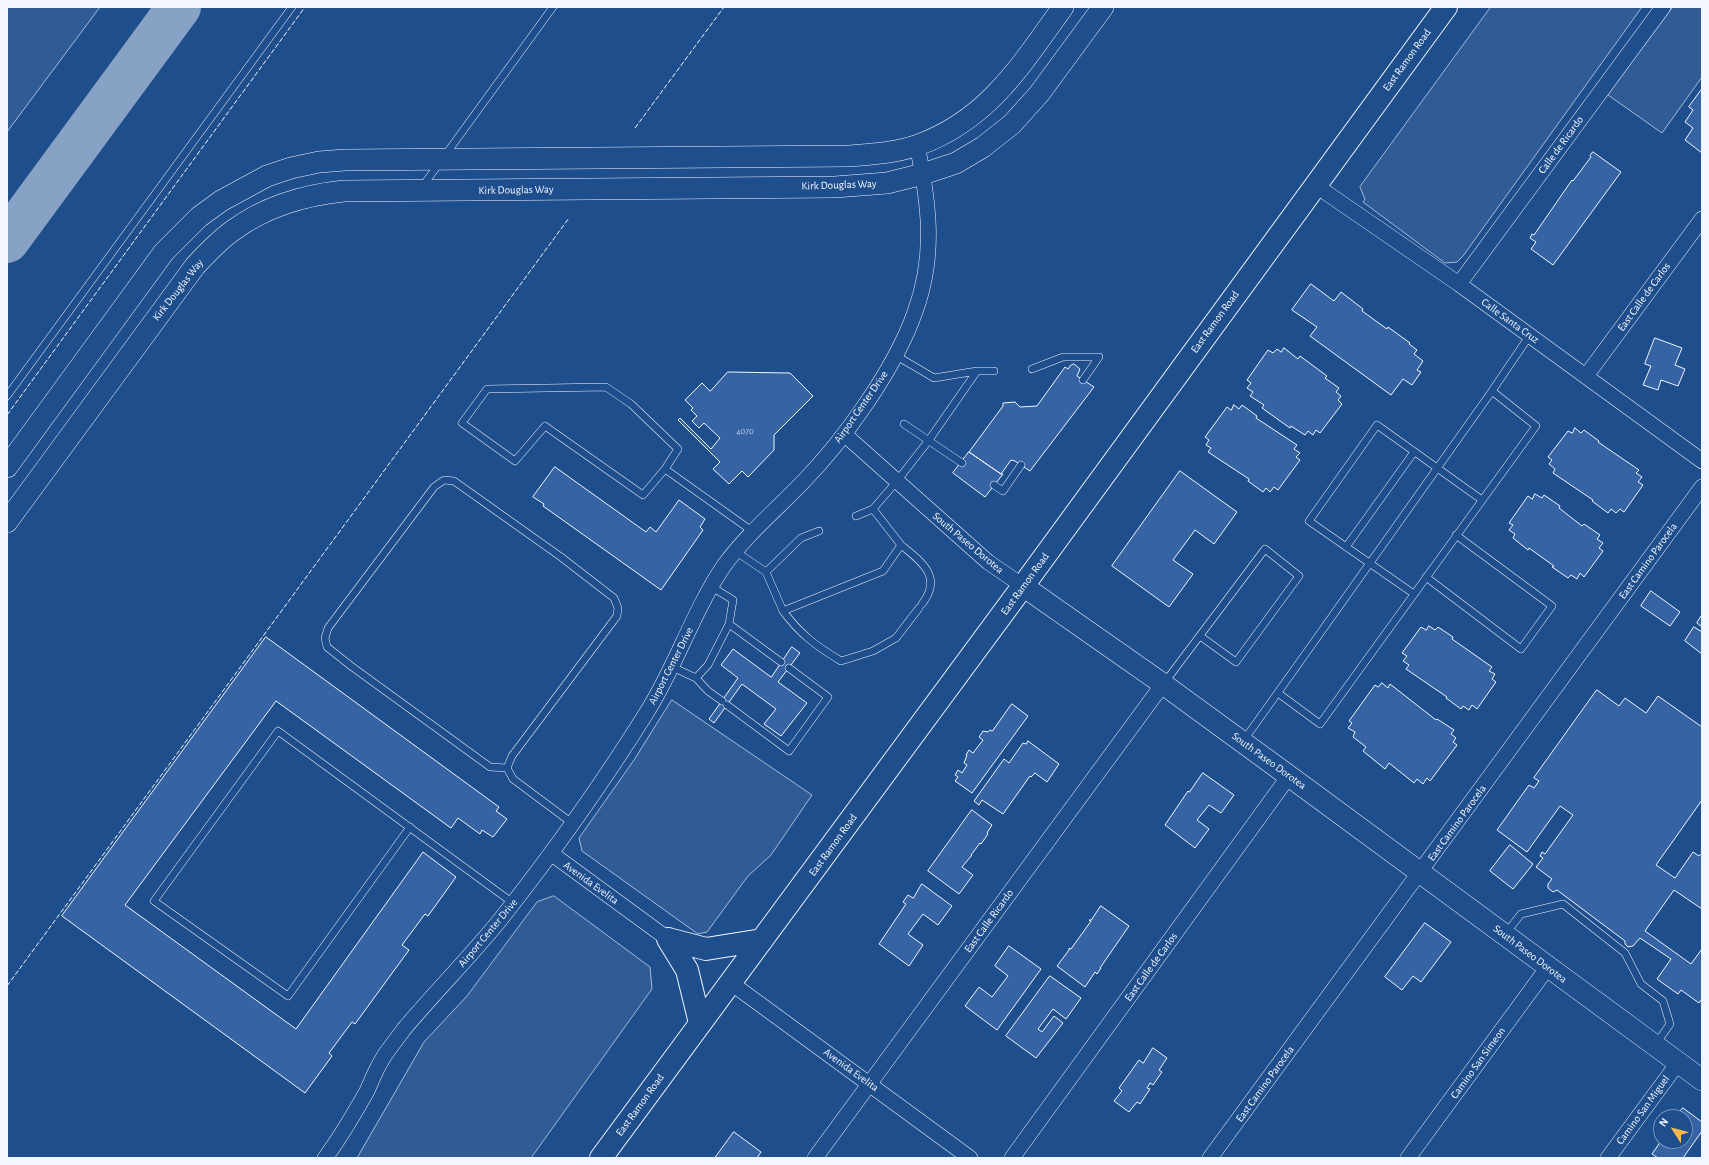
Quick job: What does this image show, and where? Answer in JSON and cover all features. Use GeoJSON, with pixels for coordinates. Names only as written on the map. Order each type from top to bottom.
{"type":"FeatureCollection","features":[{"type":"Feature","properties":{"kind":"main road","name":"East Ramon Road"},"geometry":{"type":"LineString","coordinates":[[601,1158],[1023,586],[1446,7]]}},
{"type":"Feature","properties":{"kind":"main road"},"geometry":{"type":"LineString","coordinates":[[668,939],[706,949],[762,940]]}},
{"type":"Feature","properties":{"kind":"main road"},"geometry":{"type":"LineString","coordinates":[[668,939],[687,970],[700,1023]]}},
{"type":"Feature","properties":{"kind":"street"},"geometry":{"type":"LineString","coordinates":[[7,467],[164,252],[200,217],[221,201],[267,176],[291,168],[345,160],[849,156],[885,152],[917,145],[937,137],[958,125],[984,106],[1005,85],[1063,7]]}},
{"type":"Feature","properties":{"kind":"street","name":"Kirk Douglas Way"},"geometry":{"type":"LineString","coordinates":[[7,522],[194,266],[213,247],[235,229],[259,215],[288,202],[317,194],[344,191],[848,186],[887,183],[923,174],[956,162],[983,147],[1012,124],[1039,94],[1103,7]]}},
{"type":"Feature","properties":{"kind":"street","name":"Calle de Ricardo"},"geometry":{"type":"LineString","coordinates":[[1459,284],[1663,7]]}},
{"type":"Feature","properties":{"kind":"street","name":"Airport Center Drive"},"geometry":{"type":"LineString","coordinates":[[325,1158],[337,1143],[382,1060],[405,1028],[448,981],[552,854],[646,713],[672,667],[722,569],[752,531],[804,481],[844,434],[877,387],[915,314],[926,279],[930,240],[928,203],[917,145]]}},
{"type":"Feature","properties":{"kind":"street","name":"Calle Santa Cruz"},"geometry":{"type":"LineString","coordinates":[[1315,185],[1459,284],[1702,461]]}},
{"type":"Feature","properties":{"kind":"street","name":"East Calle de Carlos"},"geometry":{"type":"LineString","coordinates":[[1586,376],[1702,218]]}},
{"type":"Feature","properties":{"kind":"street","name":"South Paseo Dorotea"},"geometry":{"type":"LineString","coordinates":[[844,434],[988,562],[1163,684],[1243,742],[1702,1080]]}},
{"type":"Feature","properties":{"kind":"street","name":"East Camino Parocela"},"geometry":{"type":"LineString","coordinates":[[1210,1158],[1702,487]]}},
{"type":"Feature","properties":{"kind":"street","name":"East Calle Ricardo"},"geometry":{"type":"LineString","coordinates":[[815,1158],[1163,684]]}},
{"type":"Feature","properties":{"kind":"street","name":"East Calle de Carlos"},"geometry":{"type":"LineString","coordinates":[[1012,1158],[1289,776]]}},
{"type":"Feature","properties":{"kind":"street","name":"Avenida Evelita"},"geometry":{"type":"LineString","coordinates":[[552,854],[668,939]]}},
{"type":"Feature","properties":{"kind":"street","name":"Camino San Simeon"},"geometry":{"type":"LineString","coordinates":[[1408,1158],[1548,968]]}},
{"type":"Feature","properties":{"kind":"street","name":"Avenida Evelita"},"geometry":{"type":"LineString","coordinates":[[731,982],[970,1158]]}},
{"type":"Feature","properties":{"kind":"street","name":"Camino San Miguel"},"geometry":{"type":"LineString","coordinates":[[1608,1158],[1678,1063]]}},
{"type":"Feature","properties":{"kind":"lane"},"geometry":{"type":"LineString","coordinates":[[7,396],[292,7]]}},
{"type":"Feature","properties":{"kind":"lane"},"geometry":{"type":"LineString","coordinates":[[420,190],[553,7]]}},
{"type":"Feature","properties":{"kind":"lane"},"geometry":{"type":"LineString","coordinates":[[1243,742],[1492,391],[1530,335]]}},
{"type":"Feature","properties":{"kind":"lane"},"geometry":{"type":"LineString","coordinates":[[895,355],[932,381],[977,371],[994,370]]}},
{"type":"Feature","properties":{"kind":"lane"},"geometry":{"type":"LineString","coordinates":[[1032,369],[1063,358],[1099,357],[1083,380]]}},
{"type":"Feature","properties":{"kind":"lane"},"geometry":{"type":"LineString","coordinates":[[856,516],[873,509],[897,481],[929,440],[977,371]]}},
{"type":"Feature","properties":{"kind":"lane"},"geometry":{"type":"LineString","coordinates":[[606,387],[631,404],[678,449],[665,469],[643,495],[545,426],[515,461],[462,423],[487,389],[606,387]]}},
{"type":"Feature","properties":{"kind":"lane"},"geometry":{"type":"LineString","coordinates":[[1278,693],[1320,724],[1536,426],[1492,391]]}},
{"type":"Feature","properties":{"kind":"lane"},"geometry":{"type":"LineString","coordinates":[[904,424],[962,463]]}},
{"type":"Feature","properties":{"kind":"lane"},"geometry":{"type":"LineString","coordinates":[[1414,594],[1309,521],[1372,431],[1377,425],[1482,500]]}},
{"type":"Feature","properties":{"kind":"lane"},"geometry":{"type":"LineString","coordinates":[[1346,547],[1414,452]]}},
{"type":"Feature","properties":{"kind":"lane"},"geometry":{"type":"LineString","coordinates":[[994,485],[1003,491],[1021,465]]}},
{"type":"Feature","properties":{"kind":"lane"},"geometry":{"type":"LineString","coordinates":[[665,469],[752,531]]}},
{"type":"Feature","properties":{"kind":"lane"},"geometry":{"type":"LineString","coordinates":[[444,480],[454,481],[561,557],[614,598],[618,608],[617,616],[512,756],[507,768],[490,767],[460,746],[327,647],[325,638],[328,628],[390,545],[434,487],[444,480]]}},
{"type":"Feature","properties":{"kind":"lane"},"geometry":{"type":"LineString","coordinates":[[735,551],[766,572],[783,611],[795,628],[820,648],[841,661],[873,651],[896,638],[929,594],[931,584],[927,569],[902,545],[873,509]]}},
{"type":"Feature","properties":{"kind":"lane"},"geometry":{"type":"LineString","coordinates":[[766,572],[801,538],[819,531]]}},
{"type":"Feature","properties":{"kind":"lane"},"geometry":{"type":"LineString","coordinates":[[1426,577],[1521,649],[1552,606],[1456,535]]}},
{"type":"Feature","properties":{"kind":"lane"},"geometry":{"type":"LineString","coordinates":[[783,611],[883,571],[902,545]]}},
{"type":"Feature","properties":{"kind":"lane"},"geometry":{"type":"LineString","coordinates":[[1163,684],[1265,549],[1299,576],[1236,662],[1200,636]]}},
{"type":"Feature","properties":{"kind":"lane"},"geometry":{"type":"LineString","coordinates":[[696,678],[708,665],[729,624],[733,600],[712,586]]}},
{"type":"Feature","properties":{"kind":"lane"},"geometry":{"type":"LineString","coordinates":[[729,624],[781,662]]}},
{"type":"Feature","properties":{"kind":"lane"},"geometry":{"type":"LineString","coordinates":[[672,667],[696,678],[708,691],[789,751],[828,697],[789,668]]}},
{"type":"Feature","properties":{"kind":"lane"},"geometry":{"type":"LineString","coordinates":[[410,827],[288,996],[154,901],[278,731],[410,827],[513,903]]}},
{"type":"Feature","properties":{"kind":"lane"},"geometry":{"type":"LineString","coordinates":[[507,768],[513,779],[572,823]]}},
{"type":"Feature","properties":{"kind":"lane"},"geometry":{"type":"LineString","coordinates":[[1504,935],[1521,914],[1563,904],[1625,953],[1641,984],[1663,1002],[1670,1024],[1655,1046]]}},
{"type":"Feature","properties":{"kind":"shaded area"},"geometry":{"type":"Polygon","coordinates":[[[7,7],[100,7],[7,132],[7,7]]]}},
{"type":"Feature","properties":{"kind":"shaded area"},"geometry":{"type":"Polygon","coordinates":[[[1491,7],[1642,7],[1463,256],[1457,262],[1445,263],[1363,202],[1365,199],[1360,187],[1491,7]]]}},
{"type":"Feature","properties":{"kind":"shaded area"},"geometry":{"type":"Polygon","coordinates":[[[1673,7],[1702,7],[1702,77],[1662,133],[1608,95],[1673,7]]]}},
{"type":"Feature","properties":{"kind":"shaded area"},"geometry":{"type":"Polygon","coordinates":[[[672,700],[812,795],[771,855],[748,876],[707,932],[698,934],[582,851],[579,838],[634,760],[672,700]]]}},
{"type":"Feature","properties":{"kind":"shaded area"},"geometry":{"type":"Polygon","coordinates":[[[554,896],[650,967],[652,989],[531,1158],[357,1158],[424,1042],[467,996],[537,902],[554,896]]]}},
{"type":"Feature","properties":{"kind":"building"},"geometry":{"type":"Polygon","coordinates":[[[1702,89],[1702,153],[1685,140],[1693,128],[1685,122],[1693,110],[1689,107],[1702,89]]]}},
{"type":"Feature","properties":{"kind":"building"},"geometry":{"type":"Polygon","coordinates":[[[1593,152],[1621,172],[1553,265],[1531,249],[1536,242],[1530,238],[1532,234],[1534,235],[1572,180],[1573,181],[1591,157],[1590,156],[1593,152]]]}},
{"type":"Feature","properties":{"kind":"building"},"geometry":{"type":"Polygon","coordinates":[[[1311,284],[1334,301],[1341,292],[1363,309],[1362,311],[1387,329],[1388,327],[1417,350],[1414,354],[1423,361],[1417,370],[1421,372],[1412,385],[1403,379],[1391,395],[1310,336],[1317,327],[1292,310],[1311,284]]]}},
{"type":"Feature","properties":{"kind":"building"},"geometry":{"type":"Polygon","coordinates":[[[1655,338],[1682,348],[1675,365],[1685,369],[1678,386],[1661,380],[1658,390],[1643,385],[1651,366],[1645,364],[1655,338]]]}},
{"type":"Feature","properties":{"kind":"building"},"geometry":{"type":"Polygon","coordinates":[[[1284,348],[1298,359],[1300,356],[1327,376],[1325,378],[1339,388],[1336,392],[1341,396],[1338,400],[1342,404],[1320,433],[1316,430],[1313,435],[1308,431],[1305,435],[1291,426],[1290,428],[1262,408],[1264,405],[1250,396],[1253,392],[1247,388],[1251,383],[1247,380],[1268,350],[1273,353],[1277,349],[1281,352],[1284,348]]]}},
{"type":"Feature","properties":{"kind":"building"},"geometry":{"type":"Polygon","coordinates":[[[1074,364],[1080,369],[1077,376],[1094,387],[1030,471],[1011,460],[1001,474],[969,452],[1003,406],[1003,403],[1015,402],[1020,407],[1037,406],[1065,367],[1068,369],[1074,364]]]}},
{"type":"Feature","properties":{"kind":"building"},"geometry":{"type":"Polygon","coordinates":[[[728,372],[790,373],[813,396],[774,435],[774,450],[748,477],[742,471],[729,484],[713,469],[720,462],[678,420],[680,418],[711,449],[720,438],[704,423],[699,428],[692,421],[697,416],[691,410],[693,408],[685,400],[702,383],[710,391],[728,372]]]}},
{"type":"Feature","properties":{"kind":"building"},"geometry":{"type":"Polygon","coordinates":[[[1234,405],[1239,409],[1242,405],[1257,416],[1256,418],[1297,445],[1294,449],[1300,453],[1296,457],[1300,460],[1278,490],[1274,487],[1270,492],[1266,488],[1263,492],[1248,481],[1249,479],[1208,452],[1211,448],[1206,445],[1209,440],[1205,437],[1227,407],[1231,410],[1234,405]]]}},
{"type":"Feature","properties":{"kind":"building"},"geometry":{"type":"Polygon","coordinates":[[[1575,428],[1581,433],[1584,430],[1599,441],[1598,442],[1639,470],[1636,473],[1642,477],[1638,482],[1643,485],[1624,512],[1620,509],[1616,513],[1611,509],[1608,513],[1592,501],[1593,500],[1553,473],[1555,469],[1549,464],[1552,460],[1548,457],[1568,431],[1572,433],[1575,428]]]}},
{"type":"Feature","properties":{"kind":"building"},"geometry":{"type":"Polygon","coordinates":[[[969,452],[1003,474],[985,497],[953,473],[969,452]]]}},
{"type":"Feature","properties":{"kind":"building"},"geometry":{"type":"Polygon","coordinates":[[[555,467],[646,532],[650,527],[656,532],[679,500],[705,519],[700,527],[703,530],[661,590],[543,506],[544,504],[533,497],[555,467]]]}},
{"type":"Feature","properties":{"kind":"building"},"geometry":{"type":"Polygon","coordinates":[[[1180,471],[1237,512],[1214,544],[1195,530],[1173,560],[1193,574],[1169,607],[1112,566],[1180,471]]]}},
{"type":"Feature","properties":{"kind":"building"},"geometry":{"type":"Polygon","coordinates":[[[1535,494],[1542,498],[1544,495],[1560,506],[1559,508],[1582,526],[1584,524],[1600,535],[1597,539],[1603,543],[1599,548],[1603,551],[1584,577],[1580,573],[1577,579],[1571,575],[1568,578],[1552,567],[1554,566],[1529,548],[1528,550],[1513,538],[1515,534],[1509,530],[1513,525],[1509,523],[1528,496],[1532,499],[1535,494]]]}},
{"type":"Feature","properties":{"kind":"building"},"geometry":{"type":"Polygon","coordinates":[[[1651,591],[1680,612],[1670,626],[1641,606],[1651,591]]]}},
{"type":"Feature","properties":{"kind":"building"},"geometry":{"type":"Polygon","coordinates":[[[1702,615],[1702,627],[1697,623],[1702,615]]]}},
{"type":"Feature","properties":{"kind":"building"},"geometry":{"type":"Polygon","coordinates":[[[1429,626],[1435,630],[1438,627],[1453,637],[1452,639],[1492,667],[1489,671],[1495,674],[1492,679],[1496,682],[1477,709],[1472,705],[1469,710],[1463,706],[1461,709],[1446,698],[1447,697],[1406,669],[1409,665],[1403,661],[1407,656],[1402,653],[1421,627],[1426,630],[1429,626]]]}},
{"type":"Feature","properties":{"kind":"building"},"geometry":{"type":"Polygon","coordinates":[[[1694,627],[1702,632],[1702,654],[1685,641],[1694,627]]]}},
{"type":"Feature","properties":{"kind":"building"},"geometry":{"type":"Polygon","coordinates":[[[266,637],[499,807],[496,811],[507,819],[493,837],[482,830],[480,834],[458,818],[451,828],[276,701],[125,905],[296,1029],[423,852],[456,877],[428,916],[425,914],[402,945],[409,950],[355,1024],[352,1022],[329,1053],[332,1056],[305,1093],[62,916],[266,637]]]}},
{"type":"Feature","properties":{"kind":"building"},"geometry":{"type":"Polygon","coordinates":[[[792,647],[800,653],[778,682],[807,703],[781,736],[764,724],[776,709],[742,684],[714,723],[709,719],[738,678],[721,665],[733,649],[771,677],[792,647]]]}},
{"type":"Feature","properties":{"kind":"building"},"geometry":{"type":"Polygon","coordinates":[[[1382,683],[1388,688],[1390,684],[1436,720],[1437,719],[1454,730],[1451,734],[1456,738],[1453,742],[1457,745],[1430,781],[1427,778],[1423,784],[1417,779],[1414,783],[1389,763],[1385,769],[1363,751],[1366,747],[1353,737],[1355,732],[1348,728],[1352,723],[1349,721],[1375,685],[1378,687],[1382,683]]]}},
{"type":"Feature","properties":{"kind":"building"},"geometry":{"type":"Polygon","coordinates":[[[1597,690],[1619,706],[1625,698],[1646,713],[1658,696],[1702,727],[1702,800],[1656,865],[1675,878],[1693,852],[1699,856],[1702,853],[1702,909],[1674,890],[1645,931],[1691,964],[1702,949],[1702,999],[1699,1003],[1681,990],[1678,994],[1657,979],[1671,959],[1640,938],[1633,946],[1628,947],[1625,944],[1625,941],[1557,890],[1553,892],[1548,888],[1548,884],[1552,879],[1536,867],[1543,858],[1540,856],[1542,852],[1545,854],[1573,815],[1560,806],[1527,852],[1497,830],[1529,785],[1534,788],[1539,781],[1534,778],[1597,690]]]}},
{"type":"Feature","properties":{"kind":"building"},"geometry":{"type":"Polygon","coordinates":[[[1012,704],[1028,716],[972,793],[955,781],[958,777],[955,775],[958,770],[962,773],[967,765],[964,763],[969,750],[973,753],[983,740],[979,737],[983,731],[992,731],[1012,704]]]}},
{"type":"Feature","properties":{"kind":"building"},"geometry":{"type":"Polygon","coordinates":[[[1028,741],[1059,764],[1047,782],[1035,773],[1031,777],[1030,776],[1003,814],[982,800],[979,805],[974,801],[1004,759],[1009,763],[1023,743],[1026,744],[1028,741]]]}},
{"type":"Feature","properties":{"kind":"building"},"geometry":{"type":"Polygon","coordinates":[[[1203,773],[1234,795],[1221,813],[1209,805],[1197,820],[1209,829],[1195,848],[1165,825],[1188,791],[1189,792],[1203,773]]]}},
{"type":"Feature","properties":{"kind":"building"},"geometry":{"type":"Polygon","coordinates":[[[972,810],[992,825],[981,844],[980,843],[962,867],[973,875],[959,894],[928,871],[972,810]]]}},
{"type":"Feature","properties":{"kind":"building"},"geometry":{"type":"Polygon","coordinates":[[[1510,845],[1533,864],[1513,889],[1490,871],[1510,845]]]}},
{"type":"Feature","properties":{"kind":"building"},"geometry":{"type":"Polygon","coordinates":[[[922,884],[952,906],[938,925],[923,914],[908,934],[923,945],[909,966],[879,944],[906,904],[903,902],[908,895],[913,898],[922,884]]]}},
{"type":"Feature","properties":{"kind":"building"},"geometry":{"type":"Polygon","coordinates":[[[1101,906],[1129,926],[1097,974],[1095,972],[1085,987],[1057,966],[1069,948],[1071,949],[1091,921],[1089,920],[1091,920],[1101,906]]]}},
{"type":"Feature","properties":{"kind":"building"},"geometry":{"type":"Polygon","coordinates":[[[1425,923],[1451,942],[1421,982],[1413,976],[1402,990],[1385,977],[1425,923]]]}},
{"type":"Feature","properties":{"kind":"building"},"geometry":{"type":"Polygon","coordinates":[[[1009,946],[1041,969],[997,1030],[965,1006],[979,987],[992,997],[1008,976],[995,966],[1009,946]]]}},
{"type":"Feature","properties":{"kind":"building"},"geometry":{"type":"Polygon","coordinates":[[[1050,976],[1081,998],[1066,1019],[1053,1009],[1038,1029],[1042,1032],[1054,1016],[1063,1023],[1036,1058],[1006,1036],[1050,976]]]}},
{"type":"Feature","properties":{"kind":"building"},"geometry":{"type":"Polygon","coordinates":[[[1153,1048],[1167,1058],[1159,1070],[1162,1072],[1153,1085],[1150,1083],[1147,1088],[1150,1089],[1140,1104],[1137,1102],[1129,1112],[1114,1101],[1122,1091],[1119,1088],[1139,1060],[1143,1063],[1153,1048]]]}},
{"type":"Feature","properties":{"kind":"building"},"geometry":{"type":"Polygon","coordinates":[[[1693,1115],[1702,1122],[1702,1131],[1693,1144],[1693,1115]]]}},
{"type":"Feature","properties":{"kind":"building"},"geometry":{"type":"Polygon","coordinates":[[[734,1132],[761,1152],[757,1158],[715,1158],[734,1132]]]}},
{"type":"Feature","properties":{"kind":"building"},"geometry":{"type":"Polygon","coordinates":[[[1655,1149],[1689,1149],[1683,1158],[1658,1158],[1652,1154],[1655,1149]]]}},
{"type":"Feature","properties":{"kind":"taxiway"},"geometry":{"type":"LineString","coordinates":[[7,241],[179,7]]}},
{"type":"Feature","properties":{"kind":"fence"},"geometry":{"type":"LineString","coordinates":[[7,415],[305,7]]}},
{"type":"Feature","properties":{"kind":"fence"},"geometry":{"type":"LineString","coordinates":[[635,128],[724,7]]}},
{"type":"Feature","properties":{"kind":"fence"},"geometry":{"type":"LineString","coordinates":[[7,986],[569,218]]}}]}
